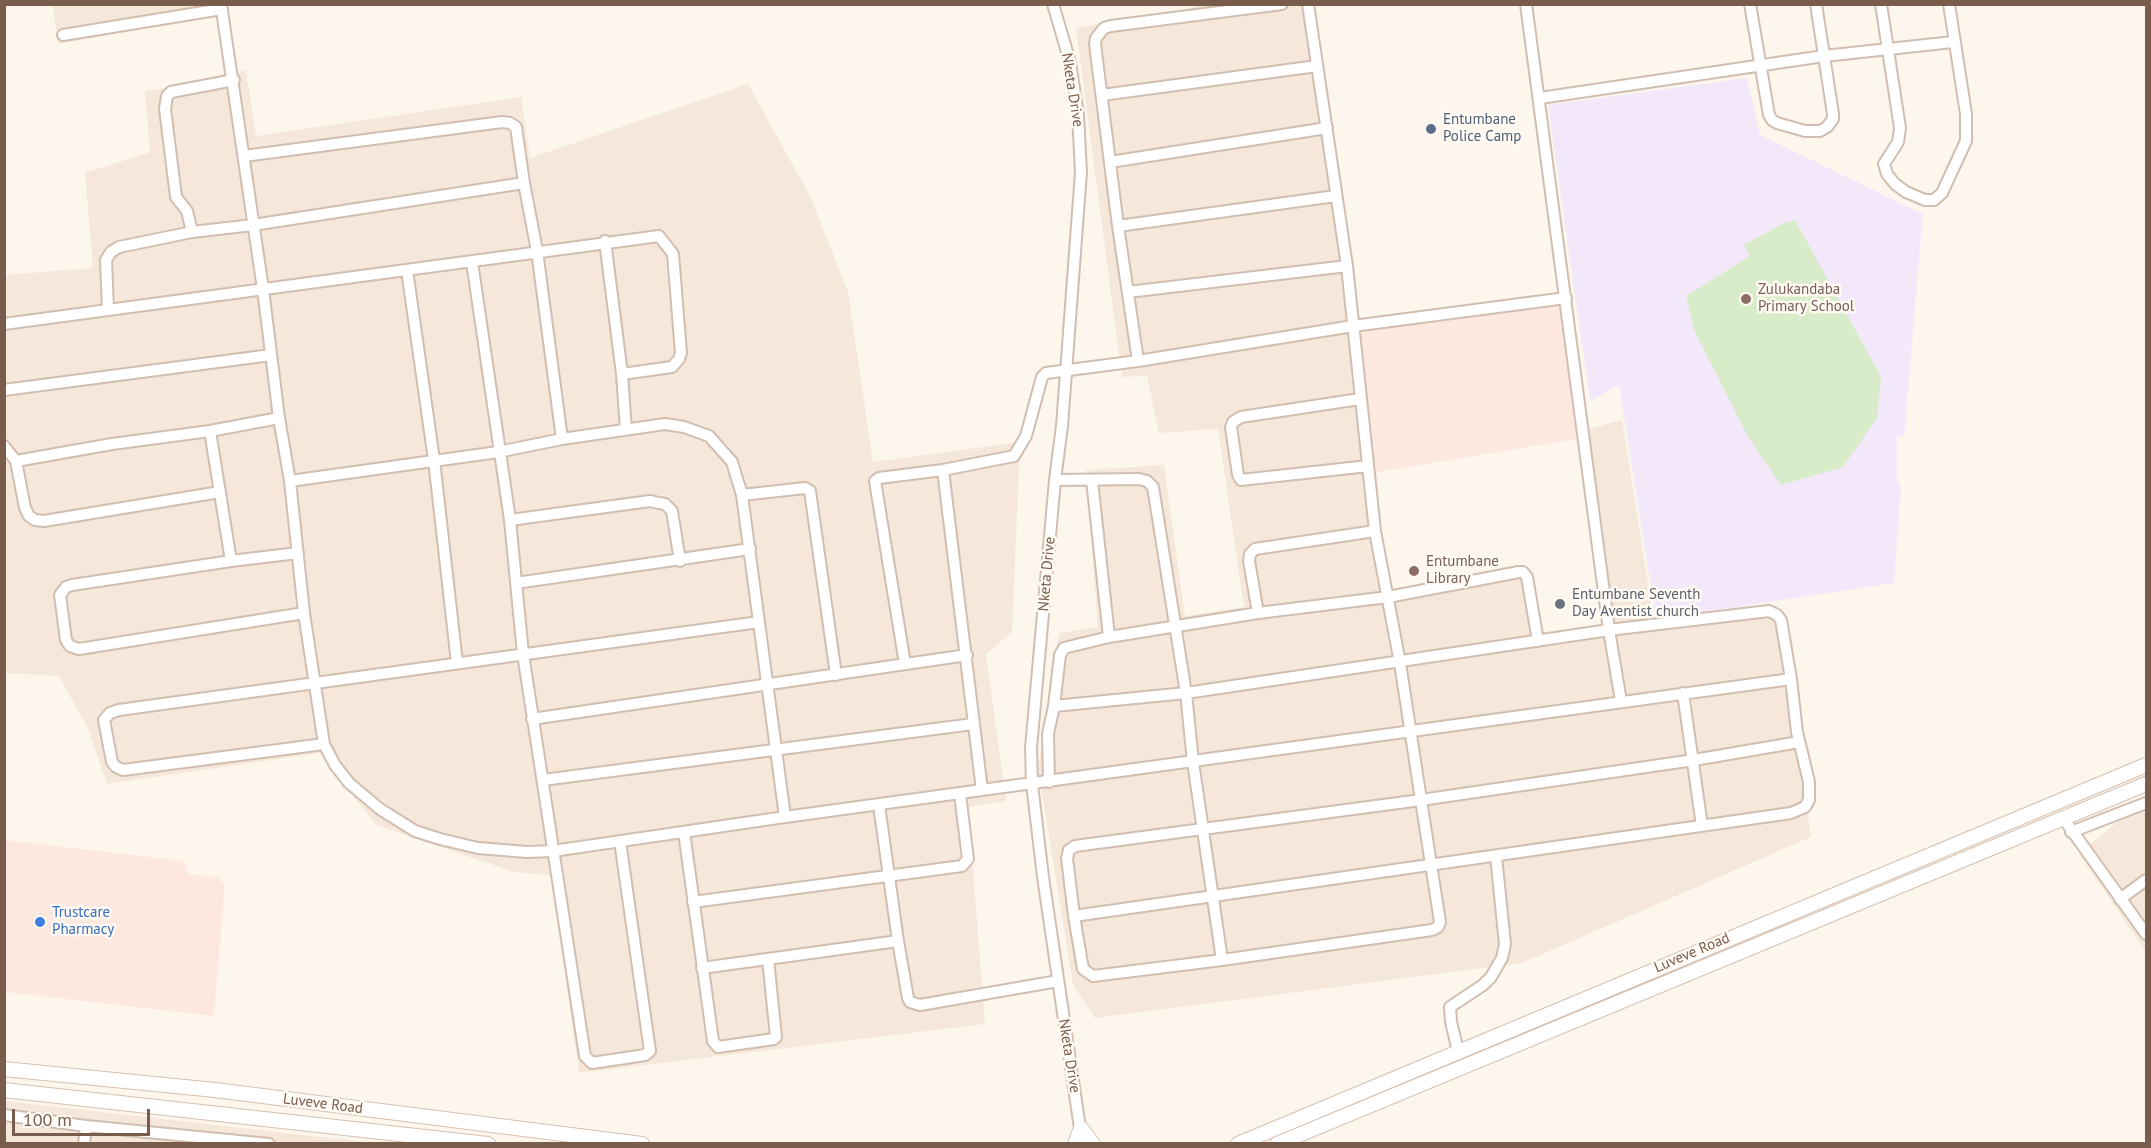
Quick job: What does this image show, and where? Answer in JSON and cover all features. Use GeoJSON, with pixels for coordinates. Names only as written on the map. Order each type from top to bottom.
{"type":"FeatureCollection","features":[{"type":"Feature","properties":{"kind":"street","name":"Nketa Drive"},"geometry":{"type":"LineString","coordinates":[[1053,4],[1072,71],[1078,115],[1081,172],[1067,370],[1031,748],[1032,784],[1058,981],[1081,1128],[1081,1143]]}},
{"type":"Feature","properties":{"kind":"street"},"geometry":{"type":"LineString","coordinates":[[1138,362],[1118,226],[1095,45],[1096,38],[1104,28],[1146,20],[1282,4]]}},
{"type":"Feature","properties":{"kind":"street"},"geometry":{"type":"LineString","coordinates":[[1308,4],[1347,266],[1376,531],[1400,663],[1411,731],[1421,800],[1431,866],[1440,915],[1438,927],[1420,932],[1093,976],[1083,969],[1067,858],[1069,850],[1075,846],[1421,800],[1694,760],[1799,742]]}},
{"type":"Feature","properties":{"kind":"street"},"geometry":{"type":"LineString","coordinates":[[1526,4],[1609,630],[1621,701]]}},
{"type":"Feature","properties":{"kind":"street"},"geometry":{"type":"LineString","coordinates":[[1750,4],[1765,101],[1772,120],[1805,131],[1820,131],[1827,127],[1833,119],[1833,114],[1816,4]]}},
{"type":"Feature","properties":{"kind":"street"},"geometry":{"type":"LineString","coordinates":[[1881,4],[1900,128],[1898,142],[1884,164],[1887,174],[1895,184],[1906,192],[1925,200],[1934,200],[1942,193],[1966,141],[1966,114],[1953,42],[1949,4]]}},
{"type":"Feature","properties":{"kind":"street"},"geometry":{"type":"LineString","coordinates":[[63,35],[222,7],[263,289],[279,418],[290,481],[313,682],[324,744],[335,765],[349,783],[380,809],[415,831],[478,848],[527,852],[553,851],[1791,679]]}},
{"type":"Feature","properties":{"kind":"street"},"geometry":{"type":"LineString","coordinates":[[1540,98],[1824,56],[1953,42]]}},
{"type":"Feature","properties":{"kind":"street"},"geometry":{"type":"LineString","coordinates":[[1102,94],[1317,66]]}},
{"type":"Feature","properties":{"kind":"street"},"geometry":{"type":"LineString","coordinates":[[192,232],[187,211],[176,198],[165,109],[167,96],[171,92],[234,80]]}},
{"type":"Feature","properties":{"kind":"street"},"geometry":{"type":"LineString","coordinates":[[244,156],[506,123],[516,127],[537,251],[562,439]]}},
{"type":"Feature","properties":{"kind":"street"},"geometry":{"type":"LineString","coordinates":[[1110,162],[1327,128]]}},
{"type":"Feature","properties":{"kind":"street"},"geometry":{"type":"LineString","coordinates":[[108,309],[106,260],[111,252],[119,247],[192,232],[254,225],[524,183]]}},
{"type":"Feature","properties":{"kind":"street"},"geometry":{"type":"LineString","coordinates":[[1118,226],[1336,196]]}},
{"type":"Feature","properties":{"kind":"street"},"geometry":{"type":"LineString","coordinates":[[4,324],[472,262],[605,241],[658,236],[673,254],[680,359],[672,367],[622,374]]}},
{"type":"Feature","properties":{"kind":"street"},"geometry":{"type":"LineString","coordinates":[[605,241],[622,374],[626,430]]}},
{"type":"Feature","properties":{"kind":"street"},"geometry":{"type":"LineString","coordinates":[[472,262],[498,452],[510,520],[523,654],[532,719],[585,1056],[592,1063],[645,1055],[650,1051],[620,841]]}},
{"type":"Feature","properties":{"kind":"street"},"geometry":{"type":"LineString","coordinates":[[1128,292],[1347,266]]}},
{"type":"Feature","properties":{"kind":"street"},"geometry":{"type":"LineString","coordinates":[[407,270],[434,460],[457,663]]}},
{"type":"Feature","properties":{"kind":"street"},"geometry":{"type":"LineString","coordinates":[[905,664],[874,483],[879,478],[943,470],[1014,456],[1026,435],[1044,374],[1138,362],[1353,326],[1566,298]]}},
{"type":"Feature","properties":{"kind":"street"},"geometry":{"type":"LineString","coordinates":[[4,390],[271,355]]}},
{"type":"Feature","properties":{"kind":"street"},"geometry":{"type":"LineString","coordinates":[[1360,399],[1241,417],[1233,422],[1231,427],[1238,475],[1241,480],[1368,466]]}},
{"type":"Feature","properties":{"kind":"street"},"geometry":{"type":"LineString","coordinates":[[16,461],[279,418]]}},
{"type":"Feature","properties":{"kind":"street"},"geometry":{"type":"LineString","coordinates":[[290,481],[498,452],[562,439],[665,424],[684,427],[709,436],[732,462],[742,495],[785,817]]}},
{"type":"Feature","properties":{"kind":"street"},"geometry":{"type":"LineString","coordinates":[[210,431],[231,561]]}},
{"type":"Feature","properties":{"kind":"street"},"geometry":{"type":"LineString","coordinates":[[4,446],[16,461],[25,508],[29,516],[35,520],[44,521],[220,492]]}},
{"type":"Feature","properties":{"kind":"street"},"geometry":{"type":"LineString","coordinates":[[943,470],[982,790]]}},
{"type":"Feature","properties":{"kind":"street"},"geometry":{"type":"LineString","coordinates":[[1055,480],[1139,479],[1153,486],[1186,693],[1193,762],[1222,960]]}},
{"type":"Feature","properties":{"kind":"street"},"geometry":{"type":"LineString","coordinates":[[1092,480],[1108,637]]}},
{"type":"Feature","properties":{"kind":"street"},"geometry":{"type":"LineString","coordinates":[[742,495],[805,488],[810,491],[836,675]]}},
{"type":"Feature","properties":{"kind":"street"},"geometry":{"type":"LineString","coordinates":[[510,520],[650,501],[665,504],[672,511],[680,561]]}},
{"type":"Feature","properties":{"kind":"street"},"geometry":{"type":"LineString","coordinates":[[1258,613],[1249,561],[1250,554],[1255,549],[1376,531]]}},
{"type":"Feature","properties":{"kind":"street"},"geometry":{"type":"LineString","coordinates":[[516,583],[680,561],[750,549]]}},
{"type":"Feature","properties":{"kind":"street"},"geometry":{"type":"LineString","coordinates":[[298,553],[66,587],[60,595],[66,640],[70,646],[79,649],[304,614]]}},
{"type":"Feature","properties":{"kind":"street"},"geometry":{"type":"LineString","coordinates":[[1049,782],[1048,734],[1061,651],[1068,647],[1108,637],[1258,613],[1388,597],[1523,572],[1527,576],[1538,641]]}},
{"type":"Feature","properties":{"kind":"street"},"geometry":{"type":"LineString","coordinates":[[1054,706],[1186,693],[1400,663],[1609,630],[1769,611],[1781,620],[1799,742],[1809,782],[1809,800],[1805,807],[1791,813],[1074,916]]}},
{"type":"Feature","properties":{"kind":"street"},"geometry":{"type":"LineString","coordinates":[[324,744],[123,770],[112,762],[104,720],[110,713],[119,710],[759,622]]}},
{"type":"Feature","properties":{"kind":"street"},"geometry":{"type":"LineString","coordinates":[[532,719],[966,655]]}},
{"type":"Feature","properties":{"kind":"street"},"geometry":{"type":"LineString","coordinates":[[1683,693],[1702,826]]}},
{"type":"Feature","properties":{"kind":"street"},"geometry":{"type":"LineString","coordinates":[[543,780],[973,724]]}},
{"type":"Feature","properties":{"kind":"street","name":"Luveve Road"},"geometry":{"type":"LineString","coordinates":[[1238,1143],[2146,765]]}},
{"type":"Feature","properties":{"kind":"street","name":"Luveve Road"},"geometry":{"type":"LineString","coordinates":[[1277,1143],[1306,1138],[2146,784]]}},
{"type":"Feature","properties":{"kind":"street"},"geometry":{"type":"LineString","coordinates":[[693,902],[964,866],[968,859],[960,794]]}},
{"type":"Feature","properties":{"kind":"street"},"geometry":{"type":"LineString","coordinates":[[2071,832],[2146,803]]}},
{"type":"Feature","properties":{"kind":"street"},"geometry":{"type":"LineString","coordinates":[[879,805],[898,941],[908,998],[913,1004],[924,1005],[1058,981]]}},
{"type":"Feature","properties":{"kind":"street"},"geometry":{"type":"LineString","coordinates":[[2063,818],[2146,934]]}},
{"type":"Feature","properties":{"kind":"street"},"geometry":{"type":"LineString","coordinates":[[684,832],[715,1045],[722,1047],[776,1037],[768,959]]}},
{"type":"Feature","properties":{"kind":"street"},"geometry":{"type":"LineString","coordinates":[[1458,1051],[1450,1007],[1483,985],[1503,958],[1505,945],[1496,856]]}},
{"type":"Feature","properties":{"kind":"street"},"geometry":{"type":"LineString","coordinates":[[2120,899],[2146,880]]}},
{"type":"Feature","properties":{"kind":"street"},"geometry":{"type":"LineString","coordinates":[[702,968],[898,941]]}},
{"type":"Feature","properties":{"kind":"street","name":"Luveve Road"},"geometry":{"type":"LineString","coordinates":[[4,1069],[215,1090],[642,1143]]}},
{"type":"Feature","properties":{"kind":"street","name":"Luveve Road"},"geometry":{"type":"LineString","coordinates":[[4,1090],[487,1143]]}},
{"type":"Feature","properties":{"kind":"street"},"geometry":{"type":"LineString","coordinates":[[4,1115],[86,1126],[269,1143]]}},
{"type":"Feature","properties":{"kind":"street"},"geometry":{"type":"LineString","coordinates":[[487,1143],[488,1125]]}},
{"type":"Feature","properties":{"kind":"street"},"geometry":{"type":"LineString","coordinates":[[84,1143],[86,1126]]}},
{"type":"Feature","properties":{"kind":"street"},"geometry":{"type":"LineString","coordinates":[[1075,1143],[1081,1128],[1094,1143]]}},
{"type":"Feature","properties":{"kind":"shaded area"},"geometry":{"type":"Polygon","coordinates":[[[53,5],[227,5],[228,13],[58,44],[53,5]]]}},
{"type":"Feature","properties":{"kind":"shaded area"},"geometry":{"type":"Polygon","coordinates":[[[1205,5],[1312,5],[1388,598],[1523,576],[1538,643],[1611,632],[1585,430],[1622,420],[1655,628],[1768,613],[1779,621],[1811,837],[1522,963],[1095,1018],[1073,985],[1038,768],[1059,633],[1098,627],[1086,470],[1164,465],[1185,616],[1244,607],[1218,429],[1159,433],[1147,376],[1122,377],[1076,28],[1205,5]]]}},
{"type":"Feature","properties":{"kind":"shaded area"},"geometry":{"type":"Polygon","coordinates":[[[246,70],[256,136],[521,97],[530,158],[748,84],[811,198],[848,292],[873,462],[1020,442],[1012,632],[986,654],[1006,801],[968,807],[985,1024],[579,1073],[551,875],[514,872],[376,825],[320,753],[107,784],[88,729],[59,676],[5,673],[5,275],[93,268],[85,173],[150,152],[145,92],[246,70]]]}},
{"type":"Feature","properties":{"kind":"shaded area","name":"Zulukandaba Primary School"},"geometry":{"type":"Polygon","coordinates":[[[1747,78],[1760,135],[1923,214],[1904,437],[1897,436],[1897,478],[1901,488],[1894,583],[1656,619],[1619,385],[1590,401],[1548,105],[1747,78]]]}},
{"type":"Feature","properties":{"kind":"shaded area"},"geometry":{"type":"Polygon","coordinates":[[[1564,301],[1582,438],[1372,473],[1355,327],[1564,301]]]}},
{"type":"Feature","properties":{"kind":"shaded area"},"geometry":{"type":"Polygon","coordinates":[[[2146,800],[2146,952],[2079,854],[2146,800]]]}},
{"type":"Feature","properties":{"kind":"shaded area"},"geometry":{"type":"Polygon","coordinates":[[[5,840],[185,861],[188,874],[218,877],[225,885],[214,1016],[5,992],[5,840]]]}},
{"type":"Feature","properties":{"kind":"shaded area"},"geometry":{"type":"Polygon","coordinates":[[[5,1101],[374,1143],[5,1143],[5,1101]]]}},
{"type":"Feature","properties":{"kind":"green space"},"geometry":{"type":"Polygon","coordinates":[[[1795,220],[1881,377],[1877,418],[1843,467],[1781,485],[1747,435],[1694,330],[1686,296],[1750,256],[1744,245],[1784,223],[1795,220]]]}},
{"type":"Feature","properties":{"kind":"place","name":"Entumbane Police Camp"},"geometry":{"type":"Point","coordinates":[1431,129]}},
{"type":"Feature","properties":{"kind":"place","name":"Zulukandaba Primary School"},"geometry":{"type":"Point","coordinates":[1746,299]}},
{"type":"Feature","properties":{"kind":"place","name":"Entumbane Library"},"geometry":{"type":"Point","coordinates":[1414,571]}},
{"type":"Feature","properties":{"kind":"place","name":"Entumbane Seventh Day Aventist church"},"geometry":{"type":"Point","coordinates":[1560,604]}},
{"type":"Feature","properties":{"kind":"place","name":"Trustcare Pharmacy"},"geometry":{"type":"Point","coordinates":[40,922]}}]}
